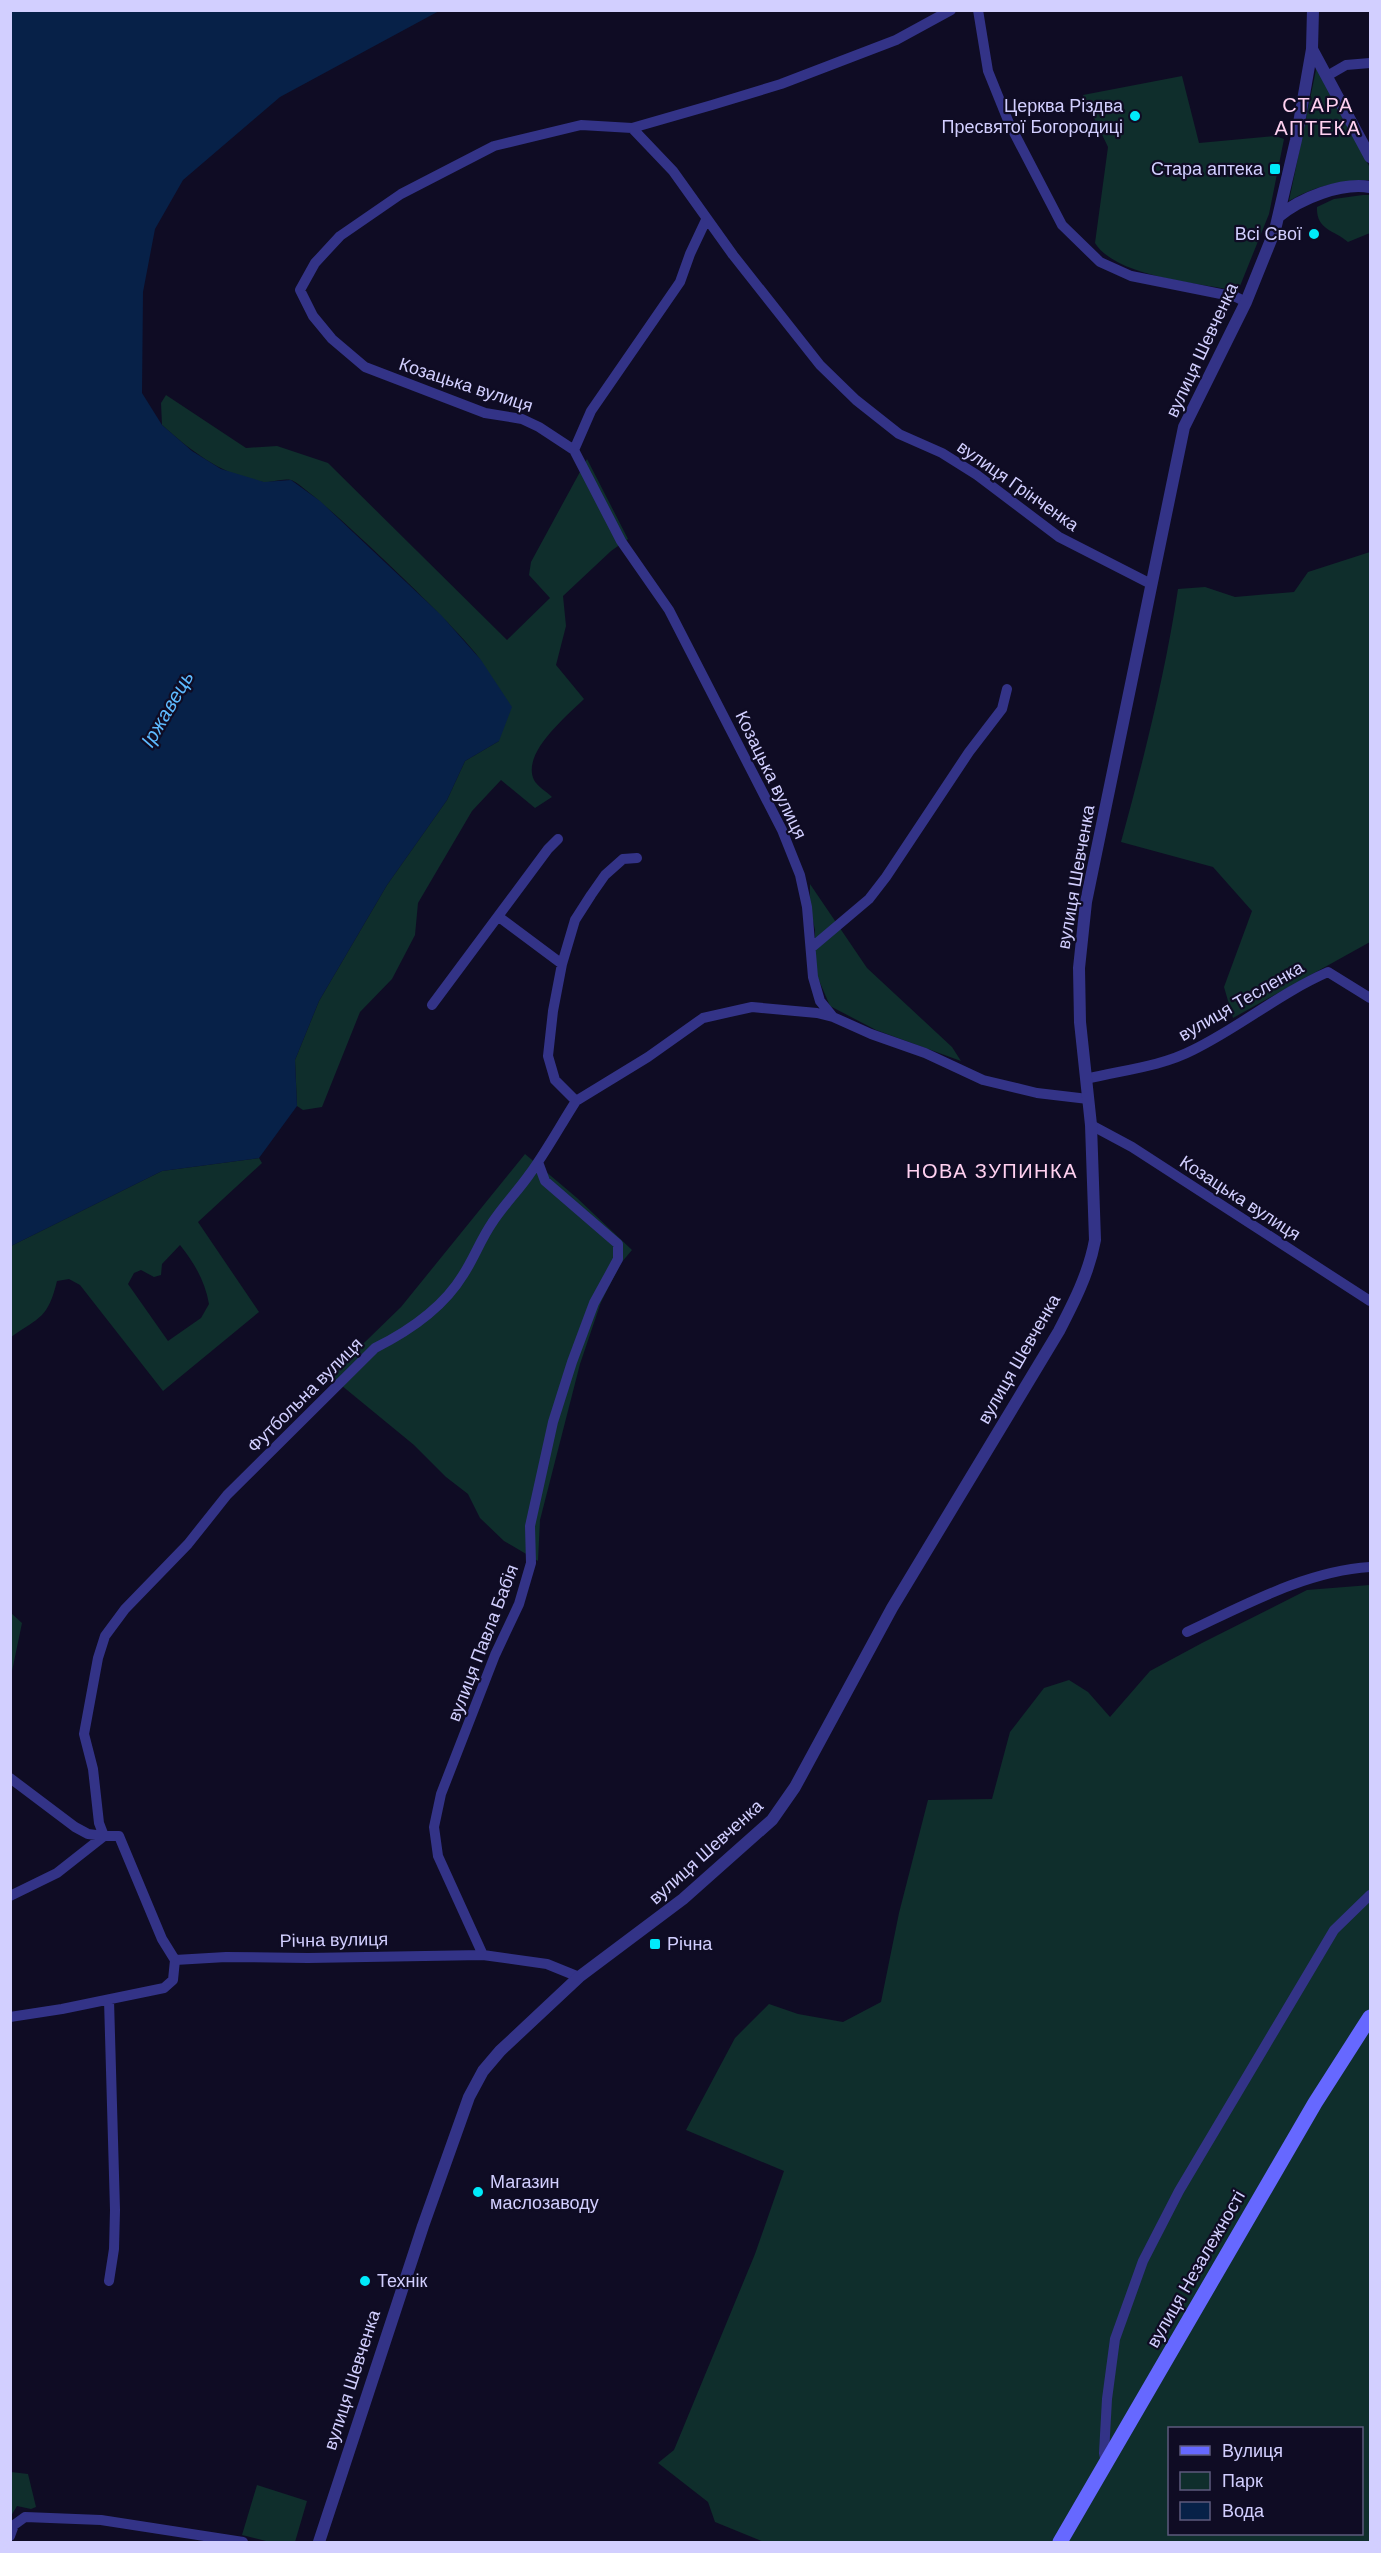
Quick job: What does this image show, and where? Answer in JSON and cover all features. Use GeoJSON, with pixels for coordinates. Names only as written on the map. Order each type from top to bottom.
{"type":"FeatureCollection","features":[{"type":"Feature","properties":{"kind":"main road","name":"вулиця Незалежності"},"geometry":{"type":"LineString","coordinates":[[1060,2542],[1314,2103],[1371,2018]]}},
{"type":"Feature","properties":{"kind":"street","name":"Козацька вулиця"},"geometry":{"type":"LineString","coordinates":[[833,1017],[820,1000],[813,977],[807,906],[800,875],[782,830],[669,610],[621,541],[574,450],[539,427],[522,419],[485,413],[365,367],[332,339],[313,316],[300,290],[315,263],[340,236],[401,194],[494,146],[581,125],[632,128],[781,84],[896,40],[951,10]]}},
{"type":"Feature","properties":{"kind":"street"},"geometry":{"type":"LineString","coordinates":[[978,10],[988,71],[1009,123],[1062,225],[1100,262],[1131,276],[1236,297],[1246,302]]}},
{"type":"Feature","properties":{"kind":"street","name":"вулиця Шевченка"},"geometry":{"type":"LineString","coordinates":[[319,2542],[423,2226],[469,2097],[483,2071],[500,2051],[579,1977],[652,1924],[772,1820],[795,1787],[892,1608],[1059,1331],[1076,1297],[1092,1256],[1095,1240],[1091,1125],[1080,1022],[1079,968],[1086,902],[1184,427],[1246,302],[1278,217],[1296,140],[1312,49],[1313,10]]}},
{"type":"Feature","properties":{"kind":"street"},"geometry":{"type":"LineString","coordinates":[[1312,49],[1371,157]]}},
{"type":"Feature","properties":{"kind":"street"},"geometry":{"type":"LineString","coordinates":[[1327,76],[1346,65],[1371,63]]}},
{"type":"Feature","properties":{"kind":"street","name":"вулиця Грінченка"},"geometry":{"type":"LineString","coordinates":[[632,128],[673,171],[706,220],[820,365],[856,400],[899,434],[942,453],[977,475],[1059,537],[1151,584]]}},
{"type":"Feature","properties":{"kind":"street"},"geometry":{"type":"LineString","coordinates":[[1278,217],[1308,198],[1333,190],[1371,187]]}},
{"type":"Feature","properties":{"kind":"street"},"geometry":{"type":"LineString","coordinates":[[574,450],[591,411],[663,310],[680,282],[706,220]]}},
{"type":"Feature","properties":{"kind":"street"},"geometry":{"type":"LineString","coordinates":[[811,948],[869,899],[886,877],[969,752],[1002,709],[1008,688]]}},
{"type":"Feature","properties":{"kind":"street"},"geometry":{"type":"LineString","coordinates":[[432,1005],[548,849],[558,839]]}},
{"type":"Feature","properties":{"kind":"street"},"geometry":{"type":"LineString","coordinates":[[637,858],[623,859],[605,875],[575,920],[562,964],[553,1011],[548,1056],[555,1080],[576,1101],[648,1057],[703,1018],[752,1007],[817,1013],[833,1017],[871,1034],[925,1053],[983,1080],[1037,1093],[1088,1099]]}},
{"type":"Feature","properties":{"kind":"street"},"geometry":{"type":"LineString","coordinates":[[499,917],[562,964]]}},
{"type":"Feature","properties":{"kind":"street","name":"вулиця Тесленка"},"geometry":{"type":"LineString","coordinates":[[1086,1079],[1146,1066],[1191,1052],[1303,983],[1329,972],[1371,998]]}},
{"type":"Feature","properties":{"kind":"street","name":"Футбольна вулиця"},"geometry":{"type":"LineString","coordinates":[[104,1836],[99,1823],[93,1769],[84,1734],[98,1658],[105,1636],[125,1609],[189,1544],[227,1495],[343,1379],[375,1348],[401,1335],[450,1293],[462,1277],[491,1224],[538,1162],[576,1101]]}},
{"type":"Feature","properties":{"kind":"street","name":"Козацька вулиця"},"geometry":{"type":"LineString","coordinates":[[1091,1125],[1132,1148],[1371,1301]]}},
{"type":"Feature","properties":{"kind":"street","name":"вулиця Павла Бабія"},"geometry":{"type":"LineString","coordinates":[[483,1954],[438,1856],[434,1827],[441,1794],[495,1655],[519,1604],[531,1563],[530,1526],[553,1422],[594,1303],[618,1259],[618,1244],[572,1201],[545,1181],[538,1162]]}},
{"type":"Feature","properties":{"kind":"street"},"geometry":{"type":"LineString","coordinates":[[1187,1632],[1246,1605],[1330,1572],[1371,1567]]}},
{"type":"Feature","properties":{"kind":"street"},"geometry":{"type":"LineString","coordinates":[[10,1778],[88,1834],[119,1836],[158,1930],[175,1960],[173,1980],[164,1988],[10,2018]]}},
{"type":"Feature","properties":{"kind":"street"},"geometry":{"type":"LineString","coordinates":[[10,1896],[57,1873],[104,1836]]}},
{"type":"Feature","properties":{"kind":"street"},"geometry":{"type":"LineString","coordinates":[[1106,2463],[1104,2453],[1107,2399],[1115,2339],[1143,2261],[1179,2191],[1334,1930],[1371,1895]]}},
{"type":"Feature","properties":{"kind":"street","name":"Річна вулиця"},"geometry":{"type":"LineString","coordinates":[[175,1960],[226,1957],[308,1958],[483,1954],[547,1964],[579,1977]]}},
{"type":"Feature","properties":{"kind":"street"},"geometry":{"type":"LineString","coordinates":[[109,2000],[115,2210],[114,2249],[109,2281]]}},
{"type":"Feature","properties":{"kind":"street"},"geometry":{"type":"LineString","coordinates":[[10,2536],[13,2524],[26,2517],[101,2520],[243,2542]]}},
{"type":"Feature","properties":{"kind":"green space"},"geometry":{"type":"Polygon","coordinates":[[[1317,65],[1370,168],[1370,180],[1328,185],[1308,191],[1289,201],[1317,65]]]}},
{"type":"Feature","properties":{"kind":"green space"},"geometry":{"type":"Polygon","coordinates":[[[1182,76],[1199,143],[1275,136],[1284,139],[1269,214],[1238,291],[1139,271],[1121,264],[1095,243],[1108,147],[1083,95],[1182,76]]]}},
{"type":"Feature","properties":{"kind":"green space"},"geometry":{"type":"Polygon","coordinates":[[[1370,195],[1370,233],[1348,242],[1327,229],[1319,220],[1317,207],[1334,199],[1370,195]]]}},
{"type":"Feature","properties":{"kind":"green space"},"geometry":{"type":"Polygon","coordinates":[[[166,395],[246,448],[277,446],[328,463],[507,640],[550,598],[529,575],[531,562],[587,459],[628,539],[611,551],[563,596],[566,626],[556,665],[584,699],[557,725],[534,758],[532,769],[534,780],[552,797],[535,808],[501,780],[472,811],[418,903],[415,935],[392,979],[360,1012],[322,1107],[303,1110],[297,1106],[295,1060],[319,1001],[387,885],[447,800],[465,761],[499,741],[489,689],[481,661],[471,648],[357,534],[304,488],[291,480],[263,482],[248,479],[221,468],[196,453],[162,425],[161,403],[166,395]]]}},
{"type":"Feature","properties":{"kind":"green space"},"geometry":{"type":"Polygon","coordinates":[[[1370,552],[1370,942],[1233,1018],[1224,987],[1252,911],[1213,867],[1121,842],[1153,716],[1178,589],[1205,587],[1235,597],[1294,592],[1308,572],[1370,552]]]}},
{"type":"Feature","properties":{"kind":"green space"},"geometry":{"type":"Polygon","coordinates":[[[810,884],[867,968],[952,1047],[961,1061],[876,1030],[830,1006],[815,971],[815,930],[810,906],[810,884]]]}},
{"type":"Feature","properties":{"kind":"green space"},"geometry":{"type":"Polygon","coordinates":[[[525,1154],[577,1198],[632,1250],[621,1263],[601,1302],[580,1364],[540,1520],[538,1561],[504,1541],[480,1518],[468,1494],[446,1477],[414,1445],[330,1376],[401,1307],[525,1154]]]}},
{"type":"Feature","properties":{"kind":"green space"},"geometry":{"type":"Polygon","coordinates":[[[259,1158],[262,1163],[198,1222],[259,1312],[163,1391],[80,1285],[69,1279],[57,1281],[50,1303],[42,1315],[11,1337],[11,1246],[162,1171],[259,1158]],[[180,1245],[162,1264],[161,1275],[154,1277],[141,1270],[134,1273],[128,1284],[168,1341],[201,1318],[209,1304],[202,1280],[180,1245]]]}},
{"type":"Feature","properties":{"kind":"green space"},"geometry":{"type":"Polygon","coordinates":[[[1370,1585],[1370,2542],[764,2542],[715,2522],[708,2502],[658,2463],[674,2450],[755,2254],[784,2171],[686,2130],[735,2038],[769,2004],[798,2014],[843,2022],[881,2002],[899,1913],[928,1800],[992,1799],[1010,1732],[1044,1688],[1069,1680],[1088,1692],[1110,1717],[1150,1671],[1307,1590],[1370,1585]]]}},
{"type":"Feature","properties":{"kind":"green space"},"geometry":{"type":"Polygon","coordinates":[[[11,1613],[22,1623],[11,1676],[11,1613]]]}},
{"type":"Feature","properties":{"kind":"green space"},"geometry":{"type":"Polygon","coordinates":[[[11,2472],[28,2474],[36,2507],[31,2509],[17,2506],[11,2516],[11,2472]]]}},
{"type":"Feature","properties":{"kind":"green space"},"geometry":{"type":"Polygon","coordinates":[[[257,2485],[307,2501],[295,2542],[270,2542],[242,2535],[257,2485]]]}},
{"type":"Feature","properties":{"kind":"water","name":"Іржавець"},"geometry":{"type":"Polygon","coordinates":[[[11,10],[439,11],[280,97],[183,180],[155,229],[143,292],[142,393],[162,425],[192,451],[221,469],[264,482],[291,480],[320,501],[441,615],[481,660],[512,707],[499,741],[465,761],[447,800],[387,885],[319,1001],[295,1060],[297,1106],[259,1158],[162,1171],[11,1246],[11,10]]]}},
{"type":"Feature","properties":{"kind":"place","name":"Церква Різдва Пресвятої Богородиці"},"geometry":{"type":"Point","coordinates":[1135,116]}},
{"type":"Feature","properties":{"kind":"place","name":"Стара аптека"},"geometry":{"type":"Point","coordinates":[1275,169]}},
{"type":"Feature","properties":{"kind":"place","name":"Всі Свої"},"geometry":{"type":"Point","coordinates":[1314,234]}},
{"type":"Feature","properties":{"kind":"place","name":"Річна"},"geometry":{"type":"Point","coordinates":[655,1944]}},
{"type":"Feature","properties":{"kind":"place","name":"Магазин маслозаводу"},"geometry":{"type":"Point","coordinates":[478,2192]}},
{"type":"Feature","properties":{"kind":"place","name":"Технік"},"geometry":{"type":"Point","coordinates":[365,2281]}},
{"type":"Feature","properties":{"kind":"district","name":"СТАРА АПТЕКА"},"geometry":{"type":"Point","coordinates":[1318,116]}},
{"type":"Feature","properties":{"kind":"district","name":"НОВА ЗУПИНКА"},"geometry":{"type":"Point","coordinates":[992,1171]}}]}
